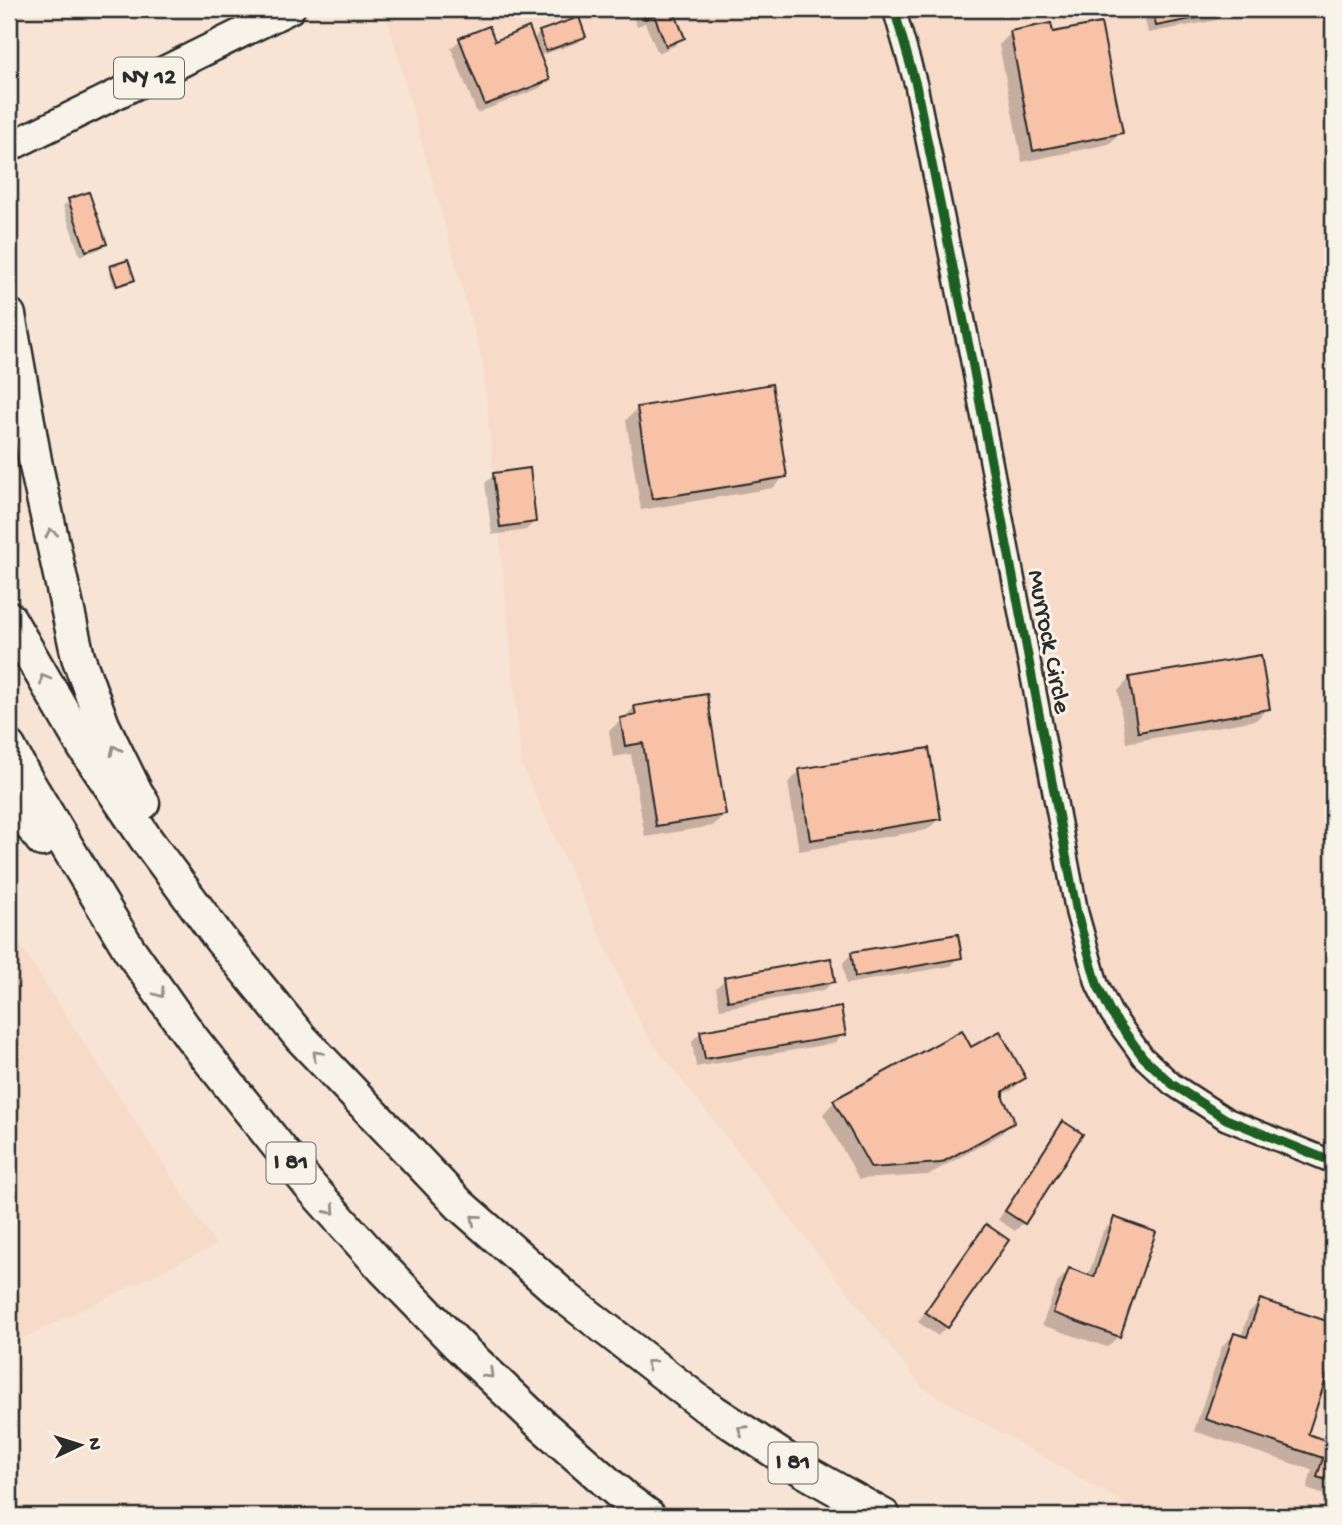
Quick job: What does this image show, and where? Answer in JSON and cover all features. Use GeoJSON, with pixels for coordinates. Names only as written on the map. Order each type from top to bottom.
{"type":"FeatureCollection","features":[{"type":"Feature","properties":{"kind":"highway"},"geometry":{"type":"LineString","coordinates":[[9,315],[36,466],[78,657],[103,725],[136,792],[170,846],[220,939]]}},
{"type":"Feature","properties":{"kind":"highway","name":"I 81"},"geometry":{"type":"LineString","coordinates":[[9,618],[83,746],[146,839],[220,939],[301,1038],[450,1195],[566,1298],[704,1405],[806,1472],[884,1516]]}},
{"type":"Feature","properties":{"kind":"highway","name":"I 81"},"geometry":{"type":"LineString","coordinates":[[9,747],[129,949],[191,1037],[300,1174],[383,1268],[459,1346],[542,1425],[649,1516]]}},
{"type":"Feature","properties":{"kind":"highway"},"geometry":{"type":"LineString","coordinates":[[9,796],[78,897],[129,949]]}},
{"type":"Feature","properties":{"kind":"main road","name":"NY 12"},"geometry":{"type":"LineString","coordinates":[[9,147],[289,9]]}},
{"type":"Feature","properties":{"kind":"street","name":"Murrock Circle"},"geometry":{"type":"LineString","coordinates":[[894,9],[916,85],[971,351],[1077,912],[1097,985],[1111,1013],[1143,1057],[1172,1084],[1226,1119],[1333,1162]]}},
{"type":"Feature","properties":{"kind":"shaded area"},"geometry":{"type":"Polygon","coordinates":[[[385,9],[1333,9],[1333,1516],[1146,1516],[922,1387],[646,1034],[522,766],[483,363],[385,9]]]}},
{"type":"Feature","properties":{"kind":"shaded area"},"geometry":{"type":"Polygon","coordinates":[[[9,928],[216,1245],[9,1345],[9,928]]]}},
{"type":"Feature","properties":{"kind":"building"},"geometry":{"type":"Polygon","coordinates":[[[641,9],[673,9],[685,38],[666,46],[654,15],[645,19],[641,9]]]}},
{"type":"Feature","properties":{"kind":"building"},"geometry":{"type":"Polygon","coordinates":[[[1153,9],[1227,9],[1227,12],[1156,26],[1153,9]]]}},
{"type":"Feature","properties":{"kind":"building"},"geometry":{"type":"Polygon","coordinates":[[[579,17],[586,37],[546,51],[539,31],[579,17]]]}},
{"type":"Feature","properties":{"kind":"building"},"geometry":{"type":"Polygon","coordinates":[[[1051,23],[1053,32],[1101,23],[1123,133],[1033,151],[1010,31],[1051,23]]]}},
{"type":"Feature","properties":{"kind":"building"},"geometry":{"type":"Polygon","coordinates":[[[489,26],[495,41],[529,27],[550,80],[485,105],[459,38],[489,26]]]}},
{"type":"Feature","properties":{"kind":"building"},"geometry":{"type":"Polygon","coordinates":[[[89,192],[107,244],[86,251],[68,199],[89,192]]]}},
{"type":"Feature","properties":{"kind":"building"},"geometry":{"type":"Polygon","coordinates":[[[128,260],[135,280],[117,286],[110,266],[128,260]]]}},
{"type":"Feature","properties":{"kind":"building"},"geometry":{"type":"Polygon","coordinates":[[[772,384],[787,477],[652,499],[637,407],[772,384]]]}},
{"type":"Feature","properties":{"kind":"building"},"geometry":{"type":"Polygon","coordinates":[[[530,468],[536,522],[500,527],[493,473],[530,468]]]}},
{"type":"Feature","properties":{"kind":"building"},"geometry":{"type":"Polygon","coordinates":[[[1261,655],[1270,709],[1138,732],[1129,677],[1261,655]]]}},
{"type":"Feature","properties":{"kind":"building"},"geometry":{"type":"Polygon","coordinates":[[[707,694],[726,815],[656,826],[643,743],[625,746],[620,718],[636,715],[634,706],[707,694]]]}},
{"type":"Feature","properties":{"kind":"building"},"geometry":{"type":"Polygon","coordinates":[[[929,748],[941,819],[810,840],[799,769],[929,748]]]}},
{"type":"Feature","properties":{"kind":"building"},"geometry":{"type":"Polygon","coordinates":[[[958,934],[962,958],[855,977],[851,952],[958,934]]]}},
{"type":"Feature","properties":{"kind":"building"},"geometry":{"type":"Polygon","coordinates":[[[831,958],[835,982],[728,1001],[724,977],[831,958]]]}},
{"type":"Feature","properties":{"kind":"building"},"geometry":{"type":"Polygon","coordinates":[[[841,1007],[846,1035],[705,1059],[700,1031],[841,1007]]]}},
{"type":"Feature","properties":{"kind":"building"},"geometry":{"type":"Polygon","coordinates":[[[962,1030],[971,1047],[1000,1031],[1026,1078],[1003,1091],[1003,1098],[1014,1123],[941,1163],[871,1168],[833,1100],[962,1030]]]}},
{"type":"Feature","properties":{"kind":"building"},"geometry":{"type":"Polygon","coordinates":[[[1063,1121],[1083,1134],[1025,1224],[1005,1211],[1063,1121]]]}},
{"type":"Feature","properties":{"kind":"building"},"geometry":{"type":"Polygon","coordinates":[[[1114,1217],[1156,1232],[1120,1337],[1053,1313],[1069,1268],[1094,1277],[1114,1217]]]}},
{"type":"Feature","properties":{"kind":"building"},"geometry":{"type":"Polygon","coordinates":[[[986,1224],[1009,1240],[948,1328],[925,1312],[986,1224]]]}},
{"type":"Feature","properties":{"kind":"building"},"geometry":{"type":"Polygon","coordinates":[[[1260,1299],[1333,1323],[1333,1357],[1308,1434],[1330,1442],[1333,1433],[1333,1482],[1317,1477],[1323,1458],[1205,1419],[1234,1333],[1247,1337],[1260,1299]]]}},
{"type":"Feature","properties":{"kind":"cycle path"},"geometry":{"type":"LineString","coordinates":[[894,9],[916,85],[970,351],[1077,913],[1097,984],[1111,1013],[1143,1057],[1172,1084],[1226,1119],[1333,1162]]}}]}
